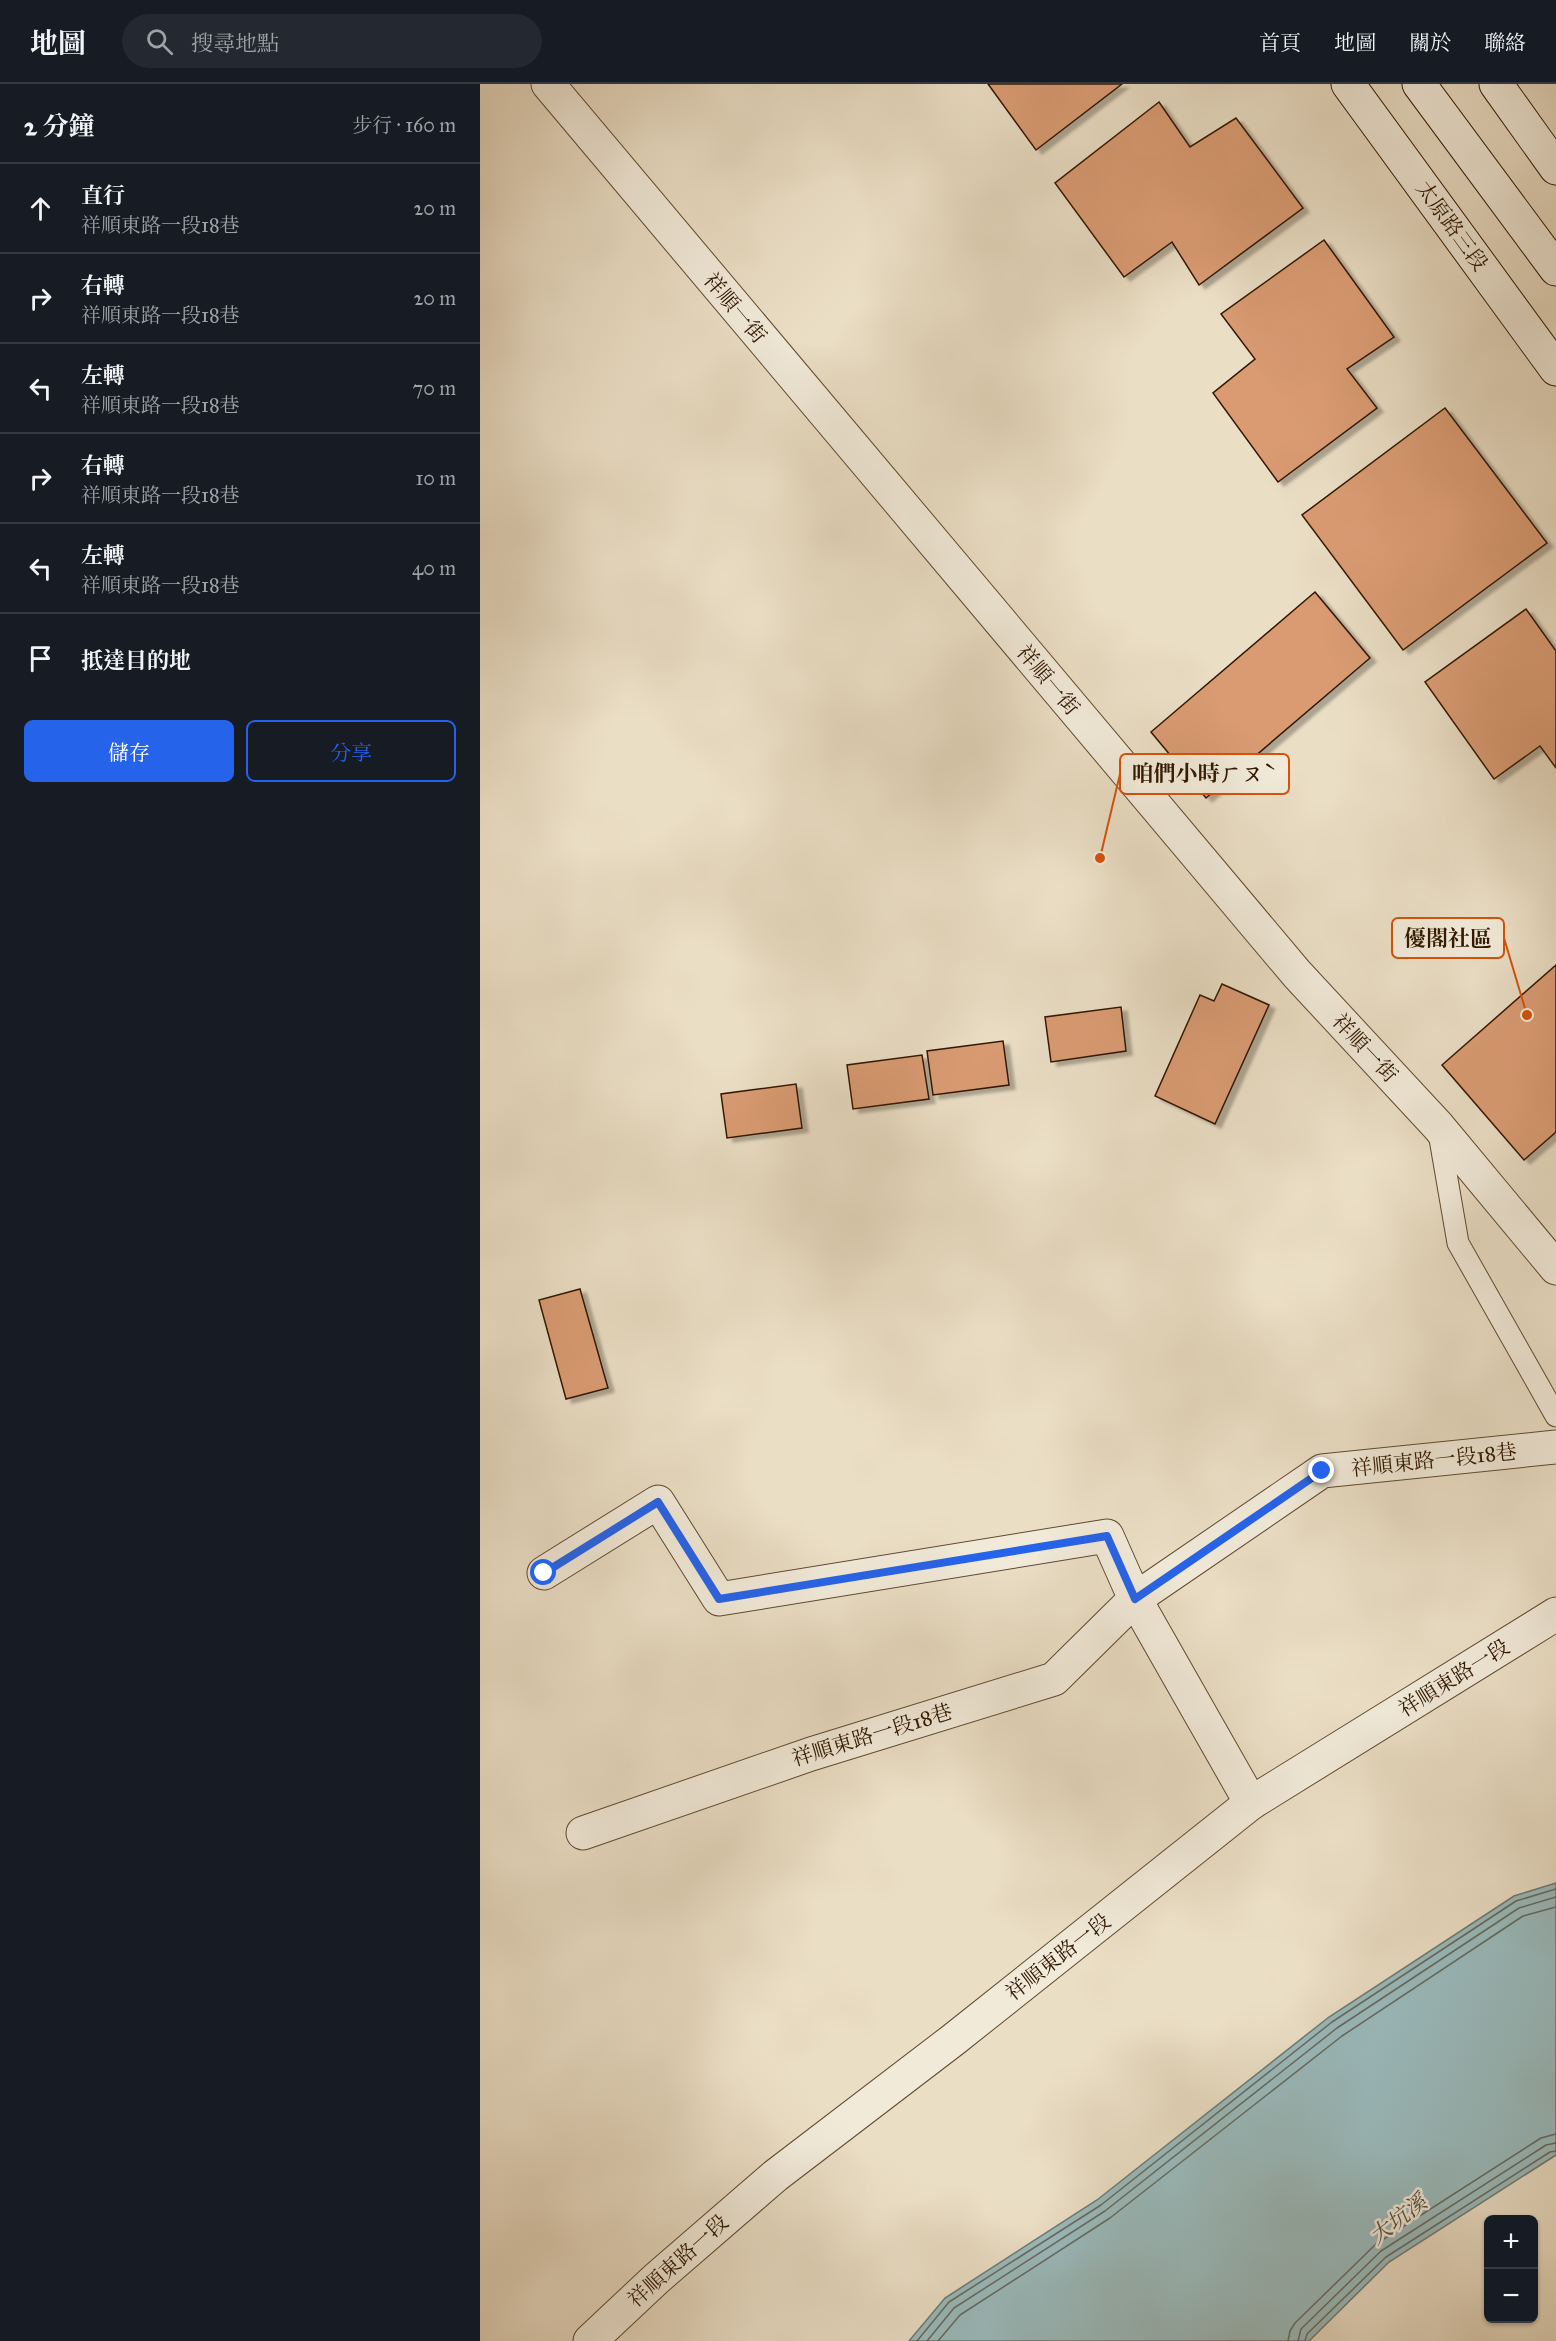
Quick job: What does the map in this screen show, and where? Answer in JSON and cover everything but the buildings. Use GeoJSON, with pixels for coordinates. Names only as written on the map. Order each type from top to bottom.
{"type":"FeatureCollection","features":[{"type":"Feature","properties":{"kind":"street","name":"祥順一街"},"geometry":{"type":"LineString","coordinates":[[548,84],[1297,974],[1438,1126],[1556,1268]]}},
{"type":"Feature","properties":{"kind":"street","name":"太原路三段"},"geometry":{"type":"LineString","coordinates":[[1348,84],[1556,369]]}},
{"type":"Feature","properties":{"kind":"street"},"geometry":{"type":"LineString","coordinates":[[1419,84],[1556,269]]}},
{"type":"Feature","properties":{"kind":"street"},"geometry":{"type":"LineString","coordinates":[[1496,84],[1556,168]]}},
{"type":"Feature","properties":{"kind":"street","name":"祥順東路一段18巷"},"geometry":{"type":"LineString","coordinates":[[583,1833],[811,1754],[1054,1679],[1135,1599],[1322,1471],[1556,1447]]}},
{"type":"Feature","properties":{"kind":"street"},"geometry":{"type":"LineString","coordinates":[[544,1573],[658,1502],[719,1599],[1107,1536],[1135,1599],[1251,1803]]}},
{"type":"Feature","properties":{"kind":"street","name":"祥順東路一段"},"geometry":{"type":"LineString","coordinates":[[590,2341],[656,2279],[775,2176],[953,2040],[1251,1803],[1556,1614]]}},
{"type":"Feature","properties":{"kind":"lane"},"geometry":{"type":"LineString","coordinates":[[1438,1126],[1458,1243],[1556,1416]]}},
{"type":"Feature","properties":{"kind":"water","name":"大坑溪"},"geometry":{"type":"Polygon","coordinates":[[[1556,1883],[1556,2155],[1389,2262],[1309,2341],[909,2341],[945,2298],[1097,2200],[1329,2017],[1514,1896],[1556,1883]]]}},
{"type":"Feature","properties":{"kind":"place","name":"咱們小時ㄏㄡˋ"},"geometry":{"type":"Point","coordinates":[1100,858]}},
{"type":"Feature","properties":{"kind":"place","name":"優閣社區"},"geometry":{"type":"Point","coordinates":[1527,1015]}},
{"type":"Feature","properties":{"kind":"route"},"geometry":{"type":"LineString","coordinates":[[544,1573],[658,1502],[719,1599],[1107,1536],[1135,1599],[1322,1471]]}}]}
